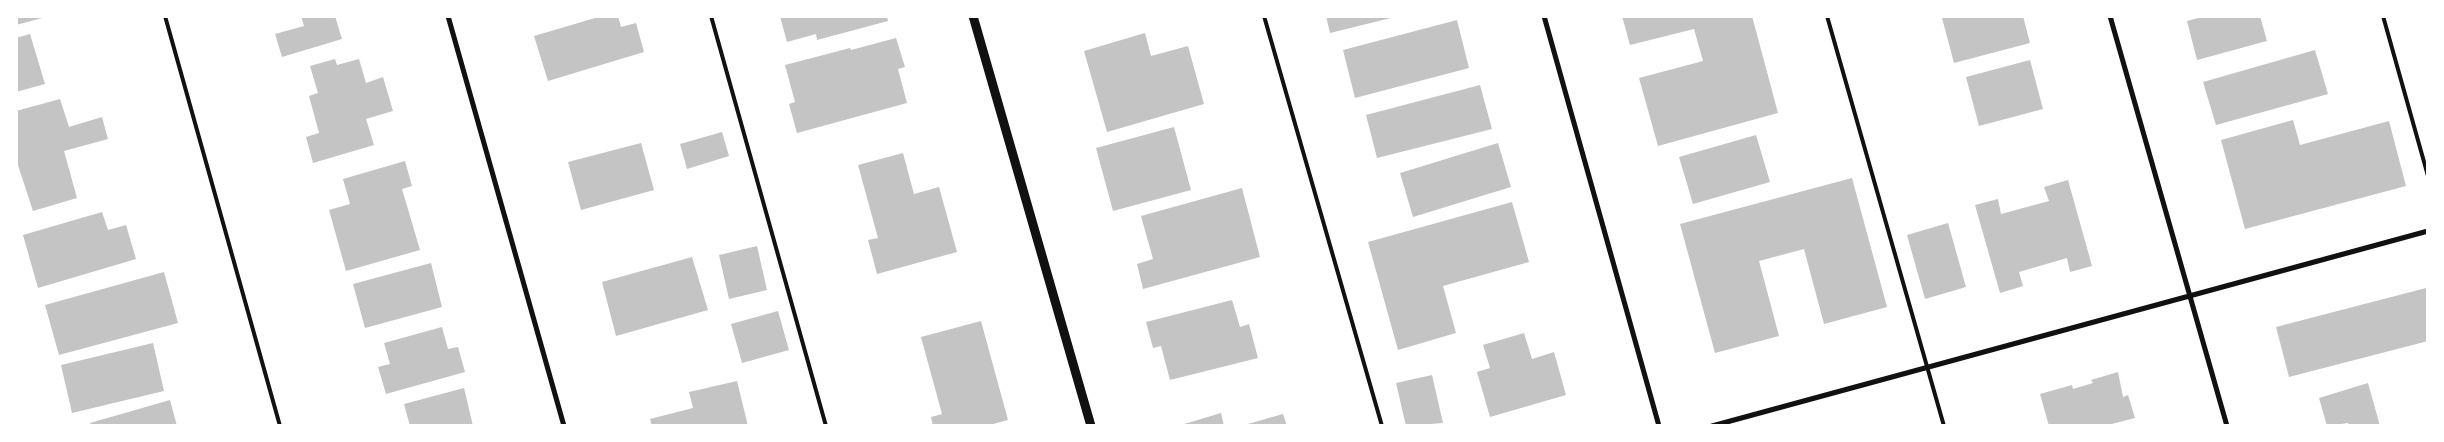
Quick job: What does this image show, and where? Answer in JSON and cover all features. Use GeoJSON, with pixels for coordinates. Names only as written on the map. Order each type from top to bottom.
{"type":"FeatureCollection","features":[{"type":"Feature","properties":{"kind":"street"},"geometry":{"type":"LineString","coordinates":[[448,16],[564,426]]}},
{"type":"Feature","properties":{"kind":"street"},"geometry":{"type":"LineString","coordinates":[[973,16],[1091,426]]}},
{"type":"Feature","properties":{"kind":"street"},"geometry":{"type":"LineString","coordinates":[[1544,16],[1659,426]]}},
{"type":"Feature","properties":{"kind":"street"},"geometry":{"type":"LineString","coordinates":[[2110,16],[2226,426]]}},
{"type":"Feature","properties":{"kind":"street"},"geometry":{"type":"LineString","coordinates":[[1712,426],[2190,294],[2428,231]]}},
{"type":"Feature","properties":{"kind":"lane"},"geometry":{"type":"LineString","coordinates":[[165,16],[280,426]]}},
{"type":"Feature","properties":{"kind":"lane"},"geometry":{"type":"LineString","coordinates":[[710,16],[826,426]]}},
{"type":"Feature","properties":{"kind":"lane"},"geometry":{"type":"LineString","coordinates":[[1264,16],[1382,426]]}},
{"type":"Feature","properties":{"kind":"lane"},"geometry":{"type":"LineString","coordinates":[[1827,16],[1944,426]]}},
{"type":"Feature","properties":{"kind":"lane"},"geometry":{"type":"LineString","coordinates":[[2383,16],[2428,176]]}},
{"type":"Feature","properties":{"kind":"building"},"geometry":{"type":"Polygon","coordinates":[[[16,16],[46,16],[46,17],[16,25],[16,16]]]}},
{"type":"Feature","properties":{"kind":"building"},"geometry":{"type":"Polygon","coordinates":[[[301,16],[335,16],[342,39],[282,57],[275,34],[304,26],[301,16]]]}},
{"type":"Feature","properties":{"kind":"building"},"geometry":{"type":"Polygon","coordinates":[[[602,16],[618,16],[621,27],[636,23],[644,52],[548,81],[534,36],[602,16]]]}},
{"type":"Feature","properties":{"kind":"building"},"geometry":{"type":"Polygon","coordinates":[[[780,16],[887,16],[888,21],[817,40],[816,34],[787,42],[780,16]]]}},
{"type":"Feature","properties":{"kind":"building"},"geometry":{"type":"Polygon","coordinates":[[[1326,16],[1395,16],[1395,17],[1330,33],[1326,16]]]}},
{"type":"Feature","properties":{"kind":"building"},"geometry":{"type":"Polygon","coordinates":[[[1622,16],[1752,16],[1778,113],[1658,146],[1639,78],[1703,61],[1694,29],[1630,45],[1622,16]]]}},
{"type":"Feature","properties":{"kind":"building"},"geometry":{"type":"Polygon","coordinates":[[[1951,16],[2023,16],[2030,43],[1954,63],[1942,18],[1951,16]]]}},
{"type":"Feature","properties":{"kind":"building"},"geometry":{"type":"Polygon","coordinates":[[[2206,16],[2260,16],[2267,41],[2197,60],[2187,21],[2206,16]]]}},
{"type":"Feature","properties":{"kind":"building"},"geometry":{"type":"Polygon","coordinates":[[[1457,20],[1469,68],[1355,98],[1343,50],[1457,20]]]}},
{"type":"Feature","properties":{"kind":"building"},"geometry":{"type":"Polygon","coordinates":[[[1145,33],[1151,56],[1188,46],[1204,104],[1107,132],[1084,51],[1145,33]]]}},
{"type":"Feature","properties":{"kind":"building"},"geometry":{"type":"Polygon","coordinates":[[[30,34],[45,84],[16,92],[16,38],[30,34]]]}},
{"type":"Feature","properties":{"kind":"building"},"geometry":{"type":"Polygon","coordinates":[[[896,38],[905,67],[898,69],[907,103],[797,133],[789,104],[795,102],[785,65],[896,38]]]}},
{"type":"Feature","properties":{"kind":"building"},"geometry":{"type":"Polygon","coordinates":[[[2315,50],[2328,94],[2216,125],[2203,82],[2315,50]]]}},
{"type":"Feature","properties":{"kind":"building"},"geometry":{"type":"Polygon","coordinates":[[[335,59],[337,65],[359,59],[366,83],[383,77],[393,111],[366,119],[374,145],[313,163],[306,137],[319,133],[309,96],[318,93],[310,66],[335,59]]]}},
{"type":"Feature","properties":{"kind":"building"},"geometry":{"type":"Polygon","coordinates":[[[2030,60],[2043,109],[1979,126],[1966,77],[2030,60]]]}},
{"type":"Feature","properties":{"kind":"building"},"geometry":{"type":"Polygon","coordinates":[[[1480,85],[1492,129],[1377,158],[1366,115],[1480,85]]]}},
{"type":"Feature","properties":{"kind":"building"},"geometry":{"type":"Polygon","coordinates":[[[60,99],[69,127],[102,117],[108,139],[64,151],[77,198],[33,211],[16,159],[16,111],[60,99]]]}},
{"type":"Feature","properties":{"kind":"building"},"geometry":{"type":"Polygon","coordinates":[[[2293,120],[2300,145],[2389,121],[2406,186],[2245,229],[2221,140],[2293,120]]]}},
{"type":"Feature","properties":{"kind":"building"},"geometry":{"type":"Polygon","coordinates":[[[1174,127],[1191,190],[1113,211],[1096,148],[1174,127]]]}},
{"type":"Feature","properties":{"kind":"building"},"geometry":{"type":"Polygon","coordinates":[[[722,132],[729,156],[687,169],[680,144],[722,132]]]}},
{"type":"Feature","properties":{"kind":"building"},"geometry":{"type":"Polygon","coordinates":[[[1756,135],[1770,182],[1693,204],[1679,157],[1756,135]]]}},
{"type":"Feature","properties":{"kind":"building"},"geometry":{"type":"Polygon","coordinates":[[[641,143],[654,190],[581,210],[568,162],[641,143]]]}},
{"type":"Feature","properties":{"kind":"building"},"geometry":{"type":"Polygon","coordinates":[[[1498,143],[1511,187],[1413,217],[1400,173],[1498,143]]]}},
{"type":"Feature","properties":{"kind":"building"},"geometry":{"type":"Polygon","coordinates":[[[903,153],[914,194],[939,187],[957,252],[877,274],[868,240],[878,238],[858,165],[903,153]]]}},
{"type":"Feature","properties":{"kind":"building"},"geometry":{"type":"Polygon","coordinates":[[[405,161],[412,186],[402,189],[420,250],[346,271],[329,210],[350,204],[343,179],[405,161]]]}},
{"type":"Feature","properties":{"kind":"building"},"geometry":{"type":"Polygon","coordinates":[[[1852,178],[1887,307],[1824,324],[1804,249],[1759,261],[1779,336],[1715,353],[1680,224],[1852,178]]]}},
{"type":"Feature","properties":{"kind":"building"},"geometry":{"type":"Polygon","coordinates":[[[2068,180],[2092,266],[2070,272],[2067,258],[2019,272],[2023,286],[2000,293],[1975,205],[1998,199],[2001,214],[2049,201],[2044,187],[2068,180]]]}},
{"type":"Feature","properties":{"kind":"building"},"geometry":{"type":"Polygon","coordinates":[[[1242,188],[1260,257],[1143,289],[1137,264],[1153,259],[1141,216],[1242,188]]]}},
{"type":"Feature","properties":{"kind":"building"},"geometry":{"type":"Polygon","coordinates":[[[1512,202],[1529,262],[1443,286],[1456,333],[1398,350],[1368,242],[1512,202]]]}},
{"type":"Feature","properties":{"kind":"building"},"geometry":{"type":"Polygon","coordinates":[[[102,212],[108,230],[126,225],[136,259],[38,288],[23,235],[102,212]]]}},
{"type":"Feature","properties":{"kind":"building"},"geometry":{"type":"Polygon","coordinates":[[[1948,223],[1966,287],[1925,299],[1907,235],[1948,223]]]}},
{"type":"Feature","properties":{"kind":"building"},"geometry":{"type":"Polygon","coordinates":[[[757,246],[767,290],[729,299],[719,255],[757,246]]]}},
{"type":"Feature","properties":{"kind":"building"},"geometry":{"type":"Polygon","coordinates":[[[692,257],[708,310],[616,336],[602,282],[692,257]]]}},
{"type":"Feature","properties":{"kind":"building"},"geometry":{"type":"Polygon","coordinates":[[[431,263],[442,307],[365,328],[353,284],[431,263]]]}},
{"type":"Feature","properties":{"kind":"building"},"geometry":{"type":"Polygon","coordinates":[[[164,272],[178,323],[59,355],[45,305],[164,272]]]}},
{"type":"Feature","properties":{"kind":"building"},"geometry":{"type":"Polygon","coordinates":[[[2426,288],[2428,341],[2289,377],[2276,327],[2426,288]]]}},
{"type":"Feature","properties":{"kind":"building"},"geometry":{"type":"Polygon","coordinates":[[[1232,300],[1240,327],[1249,324],[1258,358],[1170,380],[1161,346],[1153,348],[1146,322],[1232,300]]]}},
{"type":"Feature","properties":{"kind":"building"},"geometry":{"type":"Polygon","coordinates":[[[778,311],[789,350],[742,363],[731,324],[778,311]]]}},
{"type":"Feature","properties":{"kind":"building"},"geometry":{"type":"Polygon","coordinates":[[[981,321],[1008,420],[986,426],[933,426],[931,417],[942,414],[921,337],[981,321]]]}},
{"type":"Feature","properties":{"kind":"building"},"geometry":{"type":"Polygon","coordinates":[[[442,327],[448,349],[458,347],[465,372],[386,394],[378,367],[390,364],[384,343],[442,327]]]}},
{"type":"Feature","properties":{"kind":"building"},"geometry":{"type":"Polygon","coordinates":[[[1524,333],[1532,359],[1554,352],[1566,395],[1490,417],[1477,372],[1490,368],[1483,345],[1524,333]]]}},
{"type":"Feature","properties":{"kind":"building"},"geometry":{"type":"Polygon","coordinates":[[[153,343],[164,391],[72,413],[61,365],[153,343]]]}},
{"type":"Feature","properties":{"kind":"building"},"geometry":{"type":"Polygon","coordinates":[[[2118,372],[2123,397],[2128,395],[2135,418],[2104,426],[2049,426],[2040,394],[2072,385],[2073,389],[2093,383],[2091,380],[2118,372]]]}},
{"type":"Feature","properties":{"kind":"building"},"geometry":{"type":"Polygon","coordinates":[[[1432,375],[1443,423],[1406,426],[1396,383],[1432,375]]]}},
{"type":"Feature","properties":{"kind":"building"},"geometry":{"type":"Polygon","coordinates":[[[737,381],[748,426],[652,426],[650,419],[693,408],[689,392],[737,381]]]}},
{"type":"Feature","properties":{"kind":"building"},"geometry":{"type":"Polygon","coordinates":[[[2368,383],[2380,426],[2349,426],[2348,423],[2327,426],[2319,398],[2368,383]]]}},
{"type":"Feature","properties":{"kind":"building"},"geometry":{"type":"Polygon","coordinates":[[[464,388],[473,426],[410,426],[404,404],[464,388]]]}},
{"type":"Feature","properties":{"kind":"building"},"geometry":{"type":"Polygon","coordinates":[[[170,400],[177,426],[91,426],[90,423],[170,400]]]}},
{"type":"Feature","properties":{"kind":"building"},"geometry":{"type":"Polygon","coordinates":[[[1221,413],[1224,426],[1184,426],[1184,424],[1221,413]]]}},
{"type":"Feature","properties":{"kind":"building"},"geometry":{"type":"Polygon","coordinates":[[[1283,414],[1287,426],[1244,426],[1244,425],[1283,414]]]}}]}
